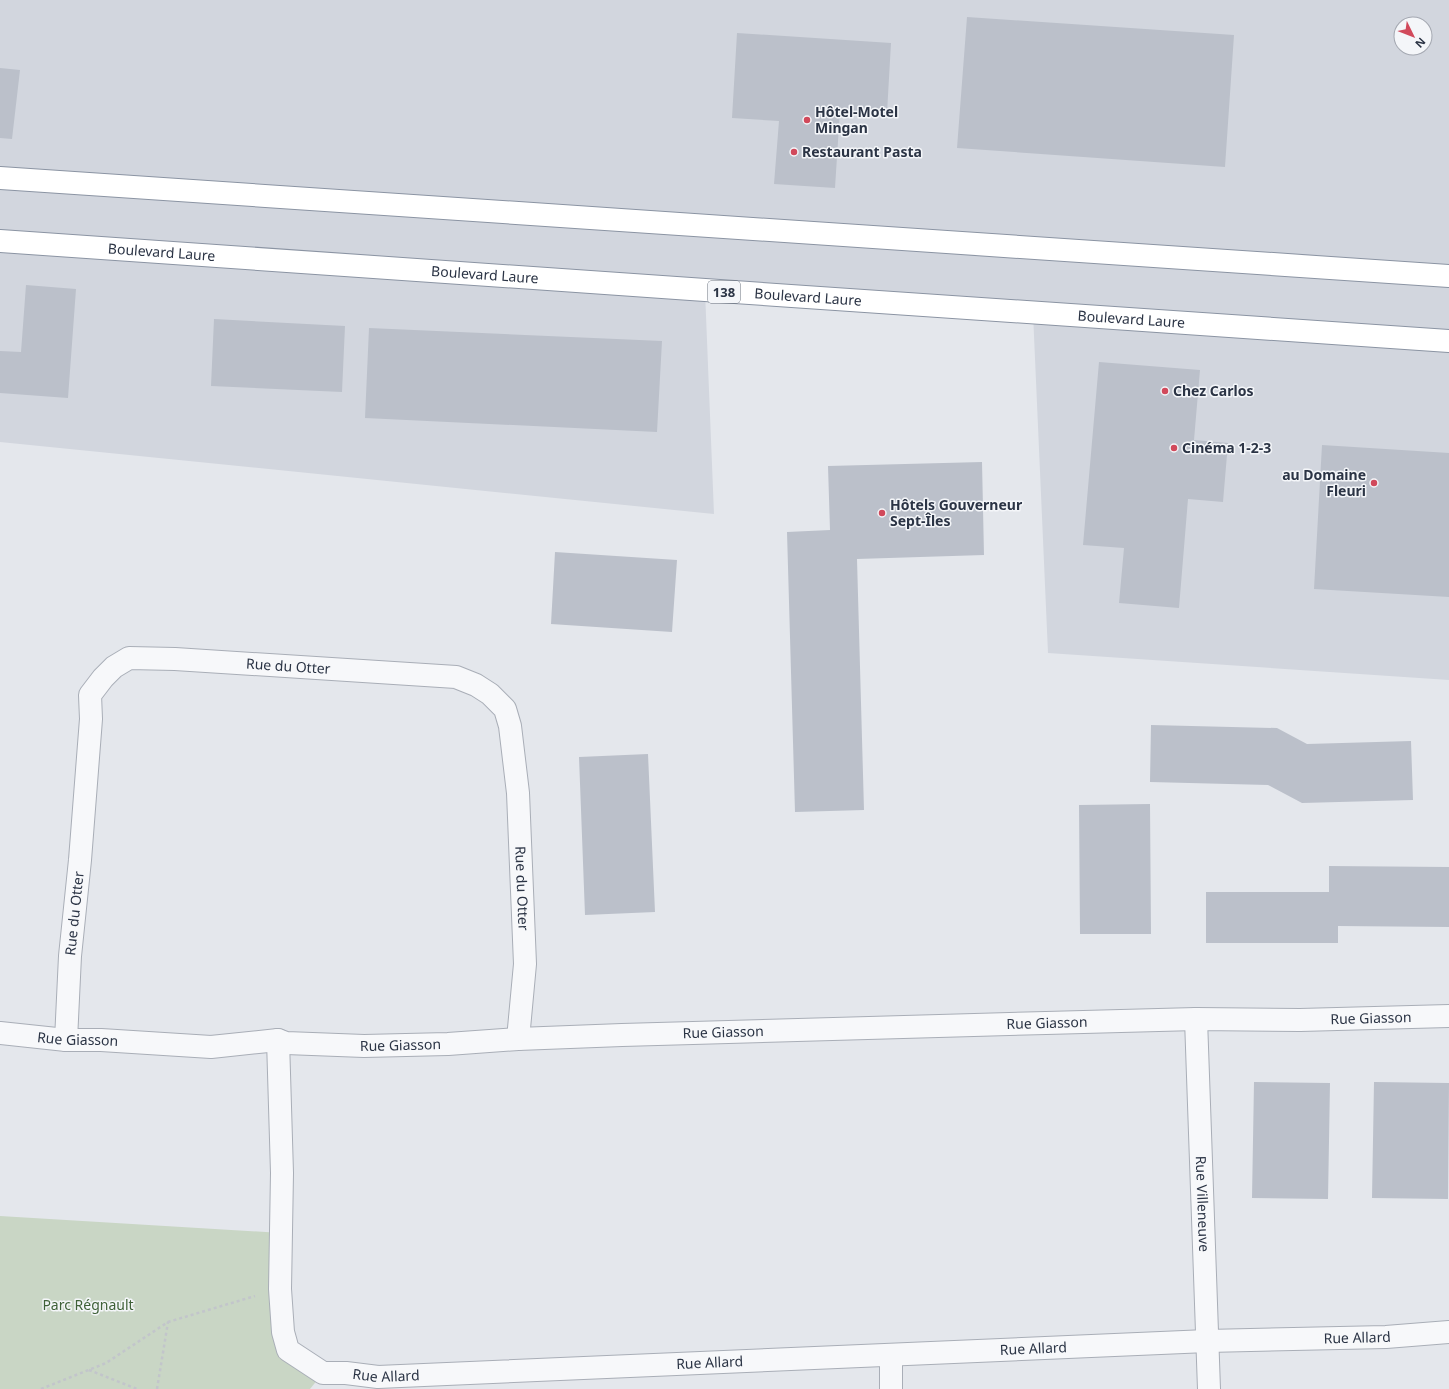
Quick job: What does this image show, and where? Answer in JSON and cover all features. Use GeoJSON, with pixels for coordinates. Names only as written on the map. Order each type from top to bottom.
{"type":"FeatureCollection","features":[{"type":"Feature","properties":{"kind":"highway"},"geometry":{"type":"LineString","coordinates":[[0,178],[1449,276]]}},
{"type":"Feature","properties":{"kind":"highway","name":"Boulevard Laure"},"geometry":{"type":"LineString","coordinates":[[0,241],[713,291],[1449,340]]}},
{"type":"Feature","properties":{"kind":"street","name":"Rue du Otter"},"geometry":{"type":"LineString","coordinates":[[66,1040],[70,956],[80,853],[90,719],[90,695],[114,667],[129,658],[175,659],[268,666],[456,676],[490,694],[504,709],[510,726],[518,793],[525,964],[518,1039]]}},
{"type":"Feature","properties":{"kind":"street","name":"Rue Giasson"},"geometry":{"type":"LineString","coordinates":[[0,1033],[66,1040],[101,1040],[211,1047],[278,1040],[286,1043],[364,1046],[448,1044],[518,1039],[622,1035],[1196,1019],[1300,1020],[1449,1016]]}},
{"type":"Feature","properties":{"kind":"street","name":"Rue Villeneuve"},"geometry":{"type":"LineString","coordinates":[[1196,1019],[1209,1389]]}},
{"type":"Feature","properties":{"kind":"street","name":"Rue Allard"},"geometry":{"type":"LineString","coordinates":[[278,1040],[282,1173],[280,1289],[283,1332],[288,1350],[323,1373],[346,1373],[378,1377],[471,1372],[555,1380],[891,1355],[1207,1341],[1386,1337],[1449,1332]]}},
{"type":"Feature","properties":{"kind":"street"},"geometry":{"type":"LineString","coordinates":[[891,1355],[891,1389]]}},
{"type":"Feature","properties":{"kind":"path"},"geometry":{"type":"LineString","coordinates":[[41,1389],[106,1362],[168,1322],[280,1289]]}},
{"type":"Feature","properties":{"kind":"path"},"geometry":{"type":"LineString","coordinates":[[157,1389],[168,1322]]}},
{"type":"Feature","properties":{"kind":"path"},"geometry":{"type":"LineString","coordinates":[[89,1370],[137,1389]]}},
{"type":"Feature","properties":{"kind":"shaded area"},"geometry":{"type":"Polygon","coordinates":[[[0,0],[1449,0],[1449,680],[1048,653],[1033,313],[705,291],[714,514],[0,442],[0,0]]]}},
{"type":"Feature","properties":{"kind":"green space","name":"Parc Régnault"},"geometry":{"type":"Polygon","coordinates":[[[0,1216],[281,1233],[283,1332],[323,1373],[310,1389],[0,1389],[0,1216]]]}},
{"type":"Feature","properties":{"kind":"building"},"geometry":{"type":"Polygon","coordinates":[[[967,17],[1234,35],[1225,167],[957,148],[967,17]]]}},
{"type":"Feature","properties":{"kind":"building"},"geometry":{"type":"Polygon","coordinates":[[[737,33],[891,43],[887,113],[840,110],[835,188],[774,184],[779,121],[732,118],[737,33]]]}},
{"type":"Feature","properties":{"kind":"building"},"geometry":{"type":"Polygon","coordinates":[[[0,68],[20,70],[12,139],[0,138],[0,68]]]}},
{"type":"Feature","properties":{"kind":"building"},"geometry":{"type":"Polygon","coordinates":[[[26,285],[76,289],[68,398],[0,393],[0,351],[21,352],[26,285]]]}},
{"type":"Feature","properties":{"kind":"building"},"geometry":{"type":"Polygon","coordinates":[[[214,319],[345,326],[342,392],[211,386],[214,319]]]}},
{"type":"Feature","properties":{"kind":"building"},"geometry":{"type":"Polygon","coordinates":[[[369,328],[662,341],[657,432],[365,418],[369,328]]]}},
{"type":"Feature","properties":{"kind":"building"},"geometry":{"type":"Polygon","coordinates":[[[1099,362],[1200,370],[1194,440],[1228,443],[1223,502],[1188,499],[1179,608],[1119,603],[1124,548],[1083,545],[1099,362]]]}},
{"type":"Feature","properties":{"kind":"building"},"geometry":{"type":"Polygon","coordinates":[[[1322,445],[1449,453],[1449,597],[1314,589],[1322,445]]]}},
{"type":"Feature","properties":{"kind":"building"},"geometry":{"type":"Polygon","coordinates":[[[982,462],[984,555],[857,559],[864,810],[795,812],[787,532],[830,530],[828,466],[982,462]]]}},
{"type":"Feature","properties":{"kind":"building"},"geometry":{"type":"Polygon","coordinates":[[[555,552],[677,560],[672,632],[551,624],[555,552]]]}},
{"type":"Feature","properties":{"kind":"building"},"geometry":{"type":"Polygon","coordinates":[[[1151,725],[1277,728],[1307,744],[1411,741],[1413,800],[1302,803],[1268,785],[1150,782],[1151,725]]]}},
{"type":"Feature","properties":{"kind":"building"},"geometry":{"type":"Polygon","coordinates":[[[648,754],[655,912],[585,915],[579,757],[648,754]]]}},
{"type":"Feature","properties":{"kind":"building"},"geometry":{"type":"Polygon","coordinates":[[[1150,804],[1151,934],[1080,934],[1079,805],[1150,804]]]}},
{"type":"Feature","properties":{"kind":"building"},"geometry":{"type":"Polygon","coordinates":[[[1329,866],[1449,867],[1449,927],[1338,926],[1338,943],[1206,943],[1206,892],[1329,892],[1329,866]]]}},
{"type":"Feature","properties":{"kind":"building"},"geometry":{"type":"Polygon","coordinates":[[[1254,1082],[1330,1083],[1328,1199],[1252,1198],[1254,1082]]]}},
{"type":"Feature","properties":{"kind":"building"},"geometry":{"type":"Polygon","coordinates":[[[1374,1082],[1449,1083],[1448,1199],[1372,1198],[1374,1082]]]}},
{"type":"Feature","properties":{"kind":"place","name":"Hôtel-Motel Mingan"},"geometry":{"type":"Point","coordinates":[807,120]}},
{"type":"Feature","properties":{"kind":"place","name":"Restaurant Pasta"},"geometry":{"type":"Point","coordinates":[794,152]}},
{"type":"Feature","properties":{"kind":"place","name":"Chez Carlos"},"geometry":{"type":"Point","coordinates":[1165,391]}},
{"type":"Feature","properties":{"kind":"place","name":"Cinéma 1-2-3"},"geometry":{"type":"Point","coordinates":[1174,448]}},
{"type":"Feature","properties":{"kind":"place","name":"au Domaine Fleuri"},"geometry":{"type":"Point","coordinates":[1374,483]}},
{"type":"Feature","properties":{"kind":"place","name":"Hôtels Gouverneur Sept-Îles"},"geometry":{"type":"Point","coordinates":[882,513]}}]}
